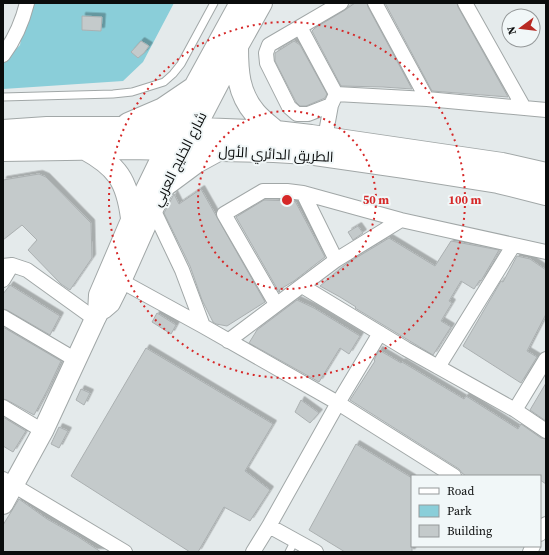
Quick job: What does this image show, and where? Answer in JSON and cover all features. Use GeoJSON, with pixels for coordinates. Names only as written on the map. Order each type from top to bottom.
{"type":"FeatureCollection","features":[{"type":"Feature","properties":{"kind":"main road","name":"شارع الخليج العربي"},"geometry":{"type":"LineString","coordinates":[[185,128],[195,88],[241,3]]}},
{"type":"Feature","properties":{"kind":"main road","name":"شارع الخليج العربي"},"geometry":{"type":"LineString","coordinates":[[3,504],[8,482],[43,432],[97,316],[100,295],[132,218],[175,148],[185,128],[237,46],[261,3]]}},
{"type":"Feature","properties":{"kind":"main road"},"geometry":{"type":"LineString","coordinates":[[237,46],[237,71],[241,89],[255,114],[276,132]]}},
{"type":"Feature","properties":{"kind":"main road"},"geometry":{"type":"LineString","coordinates":[[118,128],[163,109],[195,88]]}},
{"type":"Feature","properties":{"kind":"main road","name":"الطريق الدائري الأول"},"geometry":{"type":"LineString","coordinates":[[3,131],[47,128],[185,128],[276,132],[502,164],[546,174]]}},
{"type":"Feature","properties":{"kind":"main road"},"geometry":{"type":"LineString","coordinates":[[84,148],[110,164],[120,176],[131,205],[132,218]]}},
{"type":"Feature","properties":{"kind":"main road","name":"شارع الخليج العربي"},"geometry":{"type":"LineString","coordinates":[[97,316],[110,303],[121,281],[153,209],[165,186],[175,148]]}},
{"type":"Feature","properties":{"kind":"main road","name":"الطريق الدائري الأول"},"geometry":{"type":"LineString","coordinates":[[3,150],[175,148],[308,153],[498,182],[546,194]]}},
{"type":"Feature","properties":{"kind":"main road"},"geometry":{"type":"LineString","coordinates":[[165,186],[196,162],[218,150]]}},
{"type":"Feature","properties":{"kind":"street"},"geometry":{"type":"LineString","coordinates":[[3,55],[13,42],[22,22],[27,3]]}},
{"type":"Feature","properties":{"kind":"street"},"geometry":{"type":"LineString","coordinates":[[341,3],[269,46],[266,53],[267,63],[289,107],[297,114],[308,114],[333,99],[427,99],[546,110]]}},
{"type":"Feature","properties":{"kind":"street"},"geometry":{"type":"LineString","coordinates":[[375,3],[427,99]]}},
{"type":"Feature","properties":{"kind":"street"},"geometry":{"type":"LineString","coordinates":[[465,3],[524,108]]}},
{"type":"Feature","properties":{"kind":"street"},"geometry":{"type":"LineString","coordinates":[[300,27],[333,99],[325,138]]}},
{"type":"Feature","properties":{"kind":"street"},"geometry":{"type":"LineString","coordinates":[[276,304],[224,214],[263,191],[303,193],[401,220],[513,246],[546,252]]}},
{"type":"Feature","properties":{"kind":"street"},"geometry":{"type":"LineString","coordinates":[[303,193],[336,260]]}},
{"type":"Feature","properties":{"kind":"street"},"geometry":{"type":"LineString","coordinates":[[153,209],[182,270],[203,326]]}},
{"type":"Feature","properties":{"kind":"street"},"geometry":{"type":"LineString","coordinates":[[228,341],[336,260],[401,220]]}},
{"type":"Feature","properties":{"kind":"street"},"geometry":{"type":"LineString","coordinates":[[438,367],[513,246]]}},
{"type":"Feature","properties":{"kind":"street"},"geometry":{"type":"LineString","coordinates":[[3,280],[8,266],[27,270],[97,316]]}},
{"type":"Feature","properties":{"kind":"street"},"geometry":{"type":"LineString","coordinates":[[121,281],[338,403],[452,475]]}},
{"type":"Feature","properties":{"kind":"street"},"geometry":{"type":"LineString","coordinates":[[302,286],[438,367],[515,410],[546,432]]}},
{"type":"Feature","properties":{"kind":"street"},"geometry":{"type":"LineString","coordinates":[[3,317],[76,360]]}},
{"type":"Feature","properties":{"kind":"street"},"geometry":{"type":"LineString","coordinates":[[253,552],[338,403],[380,333]]}},
{"type":"Feature","properties":{"kind":"street"},"geometry":{"type":"LineString","coordinates":[[515,410],[546,359]]}},
{"type":"Feature","properties":{"kind":"street"},"geometry":{"type":"LineString","coordinates":[[3,407],[43,432]]}},
{"type":"Feature","properties":{"kind":"street"},"geometry":{"type":"LineString","coordinates":[[8,482],[125,552]]}},
{"type":"Feature","properties":{"kind":"street"},"geometry":{"type":"LineString","coordinates":[[269,526],[292,546],[316,552]]}},
{"type":"Feature","properties":{"kind":"lane"},"geometry":{"type":"LineString","coordinates":[[3,97],[113,94],[132,92],[164,82],[181,64],[214,3]]}},
{"type":"Feature","properties":{"kind":"green space"},"geometry":{"type":"Polygon","coordinates":[[[27,3],[174,3],[143,62],[123,81],[3,89],[3,62],[20,45],[27,3]]]}},
{"type":"Feature","properties":{"kind":"building"},"geometry":{"type":"Polygon","coordinates":[[[355,3],[367,3],[412,89],[341,86],[312,31],[355,3]]]}},
{"type":"Feature","properties":{"kind":"building"},"geometry":{"type":"Polygon","coordinates":[[[385,3],[457,3],[508,97],[432,91],[385,3]]]}},
{"type":"Feature","properties":{"kind":"building"},"geometry":{"type":"Polygon","coordinates":[[[82,16],[102,17],[101,31],[82,30],[82,16]]]}},
{"type":"Feature","properties":{"kind":"building"},"geometry":{"type":"Polygon","coordinates":[[[141,41],[149,46],[138,58],[131,52],[141,41]]]}},
{"type":"Feature","properties":{"kind":"building"},"geometry":{"type":"Polygon","coordinates":[[[294,41],[300,45],[327,94],[325,98],[306,106],[300,106],[296,102],[275,61],[275,53],[294,41]]]}},
{"type":"Feature","properties":{"kind":"building"},"geometry":{"type":"Polygon","coordinates":[[[39,174],[46,177],[91,223],[92,258],[70,290],[61,284],[28,250],[37,240],[22,225],[3,240],[3,180],[39,174]]]}},
{"type":"Feature","properties":{"kind":"building"},"geometry":{"type":"Polygon","coordinates":[[[201,189],[265,302],[227,326],[213,322],[202,300],[190,266],[164,213],[174,194],[179,204],[201,189]]]}},
{"type":"Feature","properties":{"kind":"building"},"geometry":{"type":"Polygon","coordinates":[[[264,200],[295,201],[325,257],[294,281],[279,290],[279,292],[236,217],[264,200]]]}},
{"type":"Feature","properties":{"kind":"building"},"geometry":{"type":"Polygon","coordinates":[[[358,226],[363,233],[353,240],[348,232],[358,226]]]}},
{"type":"Feature","properties":{"kind":"building"},"geometry":{"type":"Polygon","coordinates":[[[389,238],[435,266],[451,241],[499,250],[481,281],[480,280],[474,289],[461,281],[449,301],[452,303],[441,321],[451,327],[433,355],[320,286],[346,264],[389,238]]]}},
{"type":"Feature","properties":{"kind":"building"},"geometry":{"type":"Polygon","coordinates":[[[517,256],[530,259],[546,270],[546,314],[527,351],[537,357],[521,383],[463,346],[501,281],[503,282],[517,256]]]}},
{"type":"Feature","properties":{"kind":"building"},"geometry":{"type":"Polygon","coordinates":[[[10,285],[60,316],[50,335],[3,309],[3,294],[10,285]]]}},
{"type":"Feature","properties":{"kind":"building"},"geometry":{"type":"Polygon","coordinates":[[[297,300],[314,308],[360,336],[349,354],[340,348],[319,382],[249,343],[257,330],[297,300]]]}},
{"type":"Feature","properties":{"kind":"building"},"geometry":{"type":"Polygon","coordinates":[[[157,313],[176,325],[171,334],[152,322],[157,313]]]}},
{"type":"Feature","properties":{"kind":"building"},"geometry":{"type":"Polygon","coordinates":[[[3,327],[61,361],[34,415],[3,399],[3,327]]]}},
{"type":"Feature","properties":{"kind":"building"},"geometry":{"type":"Polygon","coordinates":[[[146,348],[273,424],[245,471],[270,490],[250,521],[224,507],[198,552],[190,552],[71,476],[146,348]]]}},
{"type":"Feature","properties":{"kind":"building"},"geometry":{"type":"Polygon","coordinates":[[[379,350],[464,399],[466,396],[518,429],[521,424],[541,438],[546,439],[546,484],[541,481],[541,475],[465,475],[459,469],[350,400],[375,361],[374,360],[379,350]]]}},
{"type":"Feature","properties":{"kind":"building"},"geometry":{"type":"Polygon","coordinates":[[[546,383],[546,421],[530,410],[546,383]]]}},
{"type":"Feature","properties":{"kind":"building"},"geometry":{"type":"Polygon","coordinates":[[[81,389],[90,393],[84,405],[76,400],[81,389]]]}},
{"type":"Feature","properties":{"kind":"building"},"geometry":{"type":"Polygon","coordinates":[[[301,400],[319,413],[310,423],[295,412],[301,400]]]}},
{"type":"Feature","properties":{"kind":"building"},"geometry":{"type":"Polygon","coordinates":[[[3,417],[26,431],[13,452],[3,446],[3,417]]]}},
{"type":"Feature","properties":{"kind":"building"},"geometry":{"type":"Polygon","coordinates":[[[59,427],[68,431],[59,448],[51,444],[59,427]]]}},
{"type":"Feature","properties":{"kind":"building"},"geometry":{"type":"Polygon","coordinates":[[[356,444],[411,477],[412,552],[345,552],[309,530],[356,444]]]}},
{"type":"Feature","properties":{"kind":"building"},"geometry":{"type":"Polygon","coordinates":[[[19,499],[47,519],[101,552],[3,552],[3,525],[19,499]]]}}]}
